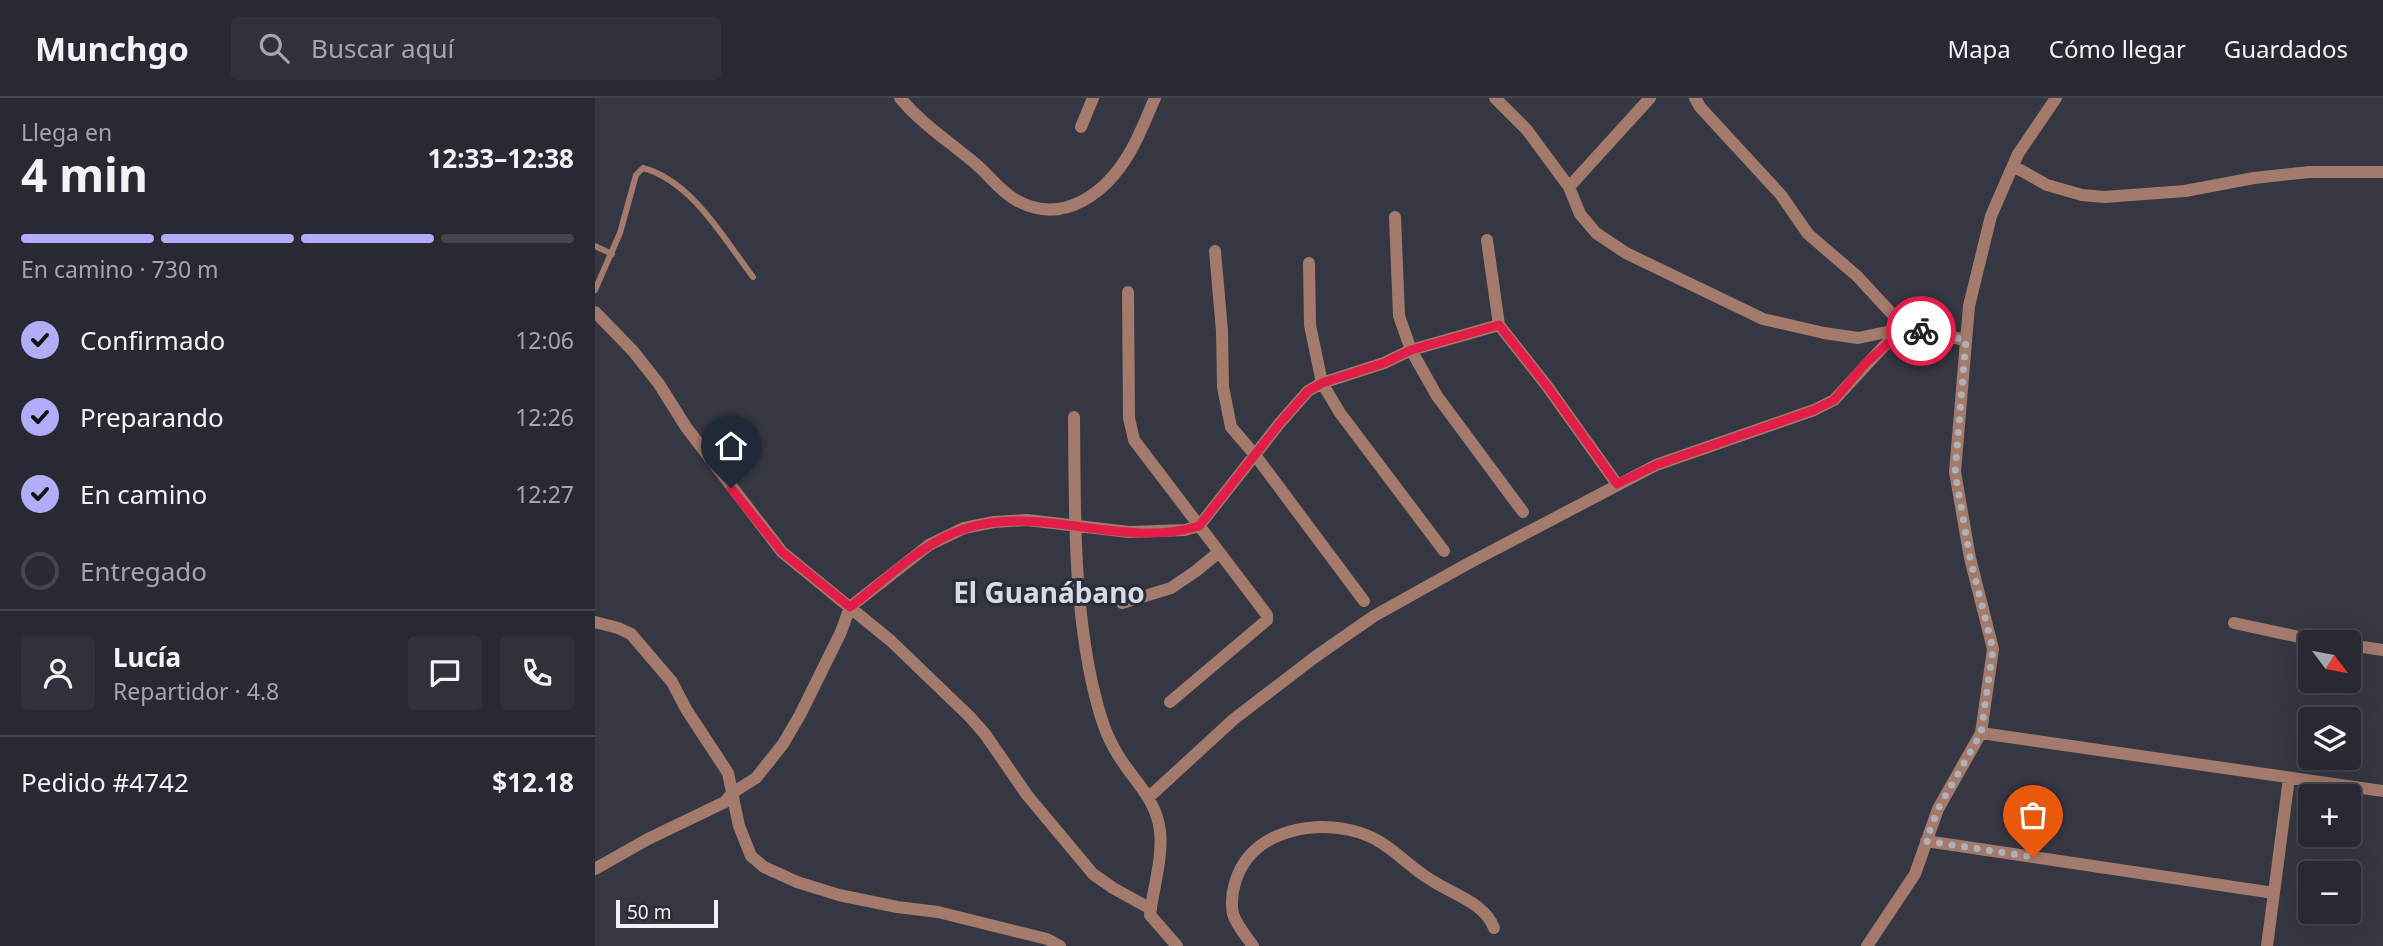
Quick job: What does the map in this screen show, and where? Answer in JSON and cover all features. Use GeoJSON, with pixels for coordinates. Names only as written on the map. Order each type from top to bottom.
{"type":"FeatureCollection","features":[{"type":"Feature","properties":{"kind":"street"},"geometry":{"type":"LineString","coordinates":[[900,98],[935,134],[979,166],[994,184],[1018,201],[1049,212],[1068,208],[1094,194],[1117,172],[1131,150],[1154,98]]}},
{"type":"Feature","properties":{"kind":"street"},"geometry":{"type":"LineString","coordinates":[[1081,127],[1093,98]]}},
{"type":"Feature","properties":{"kind":"street"},"geometry":{"type":"LineString","coordinates":[[1495,98],[1527,130],[1569,187],[1580,214],[1596,233],[1626,253],[1763,319],[1858,338],[1905,328],[1966,340]]}},
{"type":"Feature","properties":{"kind":"street"},"geometry":{"type":"LineString","coordinates":[[1569,187],[1650,98]]}},
{"type":"Feature","properties":{"kind":"street"},"geometry":{"type":"LineString","coordinates":[[1695,98],[1700,107],[1781,195],[1808,234],[1857,276],[1905,328]]}},
{"type":"Feature","properties":{"kind":"street"},"geometry":{"type":"LineString","coordinates":[[1867,946],[1915,874],[1938,809],[1981,733],[1993,649],[1970,558],[1955,472],[1969,306],[1991,216],[2018,154],[2056,98]]}},
{"type":"Feature","properties":{"kind":"street"},"geometry":{"type":"LineString","coordinates":[[2013,166],[2047,185],[2082,195],[2104,197],[2185,191],[2254,178],[2309,172],[2383,172]]}},
{"type":"Feature","properties":{"kind":"street"},"geometry":{"type":"LineString","coordinates":[[1395,218],[1399,316],[1411,350],[1437,396],[1523,512]]}},
{"type":"Feature","properties":{"kind":"street"},"geometry":{"type":"LineString","coordinates":[[1487,240],[1499,325],[1547,386],[1617,484]]}},
{"type":"Feature","properties":{"kind":"street"},"geometry":{"type":"LineString","coordinates":[[1215,251],[1222,331],[1223,387],[1231,427],[1364,601]]}},
{"type":"Feature","properties":{"kind":"street"},"geometry":{"type":"LineString","coordinates":[[1309,263],[1311,325],[1322,383],[1340,413],[1444,551]]}},
{"type":"Feature","properties":{"kind":"street"},"geometry":{"type":"LineString","coordinates":[[1128,292],[1129,418],[1134,440],[1267,615],[1268,620],[1170,702]]}},
{"type":"Feature","properties":{"kind":"street"},"geometry":{"type":"LineString","coordinates":[[595,329],[596,313]]}},
{"type":"Feature","properties":{"kind":"street"},"geometry":{"type":"LineString","coordinates":[[596,313],[633,351],[699,445],[782,552],[891,641],[970,717],[1027,795],[1093,874],[1151,909]]}},
{"type":"Feature","properties":{"kind":"street"},"geometry":{"type":"LineString","coordinates":[[595,869],[648,839],[725,802],[732,793],[756,778],[783,744],[800,715],[841,632],[850,607],[929,545],[964,528],[1027,520],[1129,532],[1167,531],[1199,526],[1308,391],[1322,383],[1384,363],[1411,350],[1499,325]]}},
{"type":"Feature","properties":{"kind":"street"},"geometry":{"type":"LineString","coordinates":[[1149,797],[1234,719],[1315,657],[1374,617],[1469,563],[1656,465],[1814,410],[1834,400],[1865,364],[1905,328]]}},
{"type":"Feature","properties":{"kind":"street"},"geometry":{"type":"LineString","coordinates":[[1074,417],[1079,608],[1093,685],[1114,750],[1149,797],[1160,832],[1150,915],[1177,946]]}},
{"type":"Feature","properties":{"kind":"street"},"geometry":{"type":"LineString","coordinates":[[1122,603],[1171,588],[1220,552]]}},
{"type":"Feature","properties":{"kind":"street"},"geometry":{"type":"LineString","coordinates":[[595,622],[631,634],[672,682],[686,709],[728,773],[739,826],[751,856],[764,867],[797,882],[839,895],[938,912],[1047,939],[1060,946]]}},
{"type":"Feature","properties":{"kind":"street"},"geometry":{"type":"LineString","coordinates":[[2234,623],[2298,637]]}},
{"type":"Feature","properties":{"kind":"street"},"geometry":{"type":"LineString","coordinates":[[2361,647],[2383,650]]}},
{"type":"Feature","properties":{"kind":"street"},"geometry":{"type":"LineString","coordinates":[[1981,733],[2383,791]]}},
{"type":"Feature","properties":{"kind":"street"},"geometry":{"type":"LineString","coordinates":[[2267,946],[2290,778]]}},
{"type":"Feature","properties":{"kind":"street"},"geometry":{"type":"LineString","coordinates":[[1253,946],[1236,922],[1232,907],[1234,886],[1239,872],[1249,856],[1272,837],[1307,828],[1351,831],[1385,844],[1431,881],[1482,910],[1493,928]]}},
{"type":"Feature","properties":{"kind":"street"},"geometry":{"type":"LineString","coordinates":[[1926,841],[2274,893]]}},
{"type":"Feature","properties":{"kind":"lane"},"geometry":{"type":"LineString","coordinates":[[595,290],[612,254],[636,175],[643,168],[676,182],[698,205],[753,276]]}},
{"type":"Feature","properties":{"kind":"lane"},"geometry":{"type":"LineString","coordinates":[[595,246],[612,254]]}},
{"type":"Feature","properties":{"kind":"way so far"},"geometry":{"type":"LineString","coordinates":[[1921,331],[1966,340],[1955,472],[1970,558],[1993,649],[1981,733],[1938,809],[1926,841],[2033,857]]}},
{"type":"Feature","properties":{"kind":"district","name":"El Guanábano"},"geometry":{"type":"Point","coordinates":[1049,593]}},
{"type":"Feature","properties":{"kind":"route"},"geometry":{"type":"LineString","coordinates":[[731,488],[782,552],[850,607],[929,545],[964,528],[1027,520],[1093,530],[1129,532],[1185,530],[1199,526],[1308,391],[1322,383],[1384,363],[1411,350],[1499,325],[1547,386],[1617,484],[1656,465],[1814,410],[1834,400],[1865,364],[1905,328],[1921,331]]}}]}
